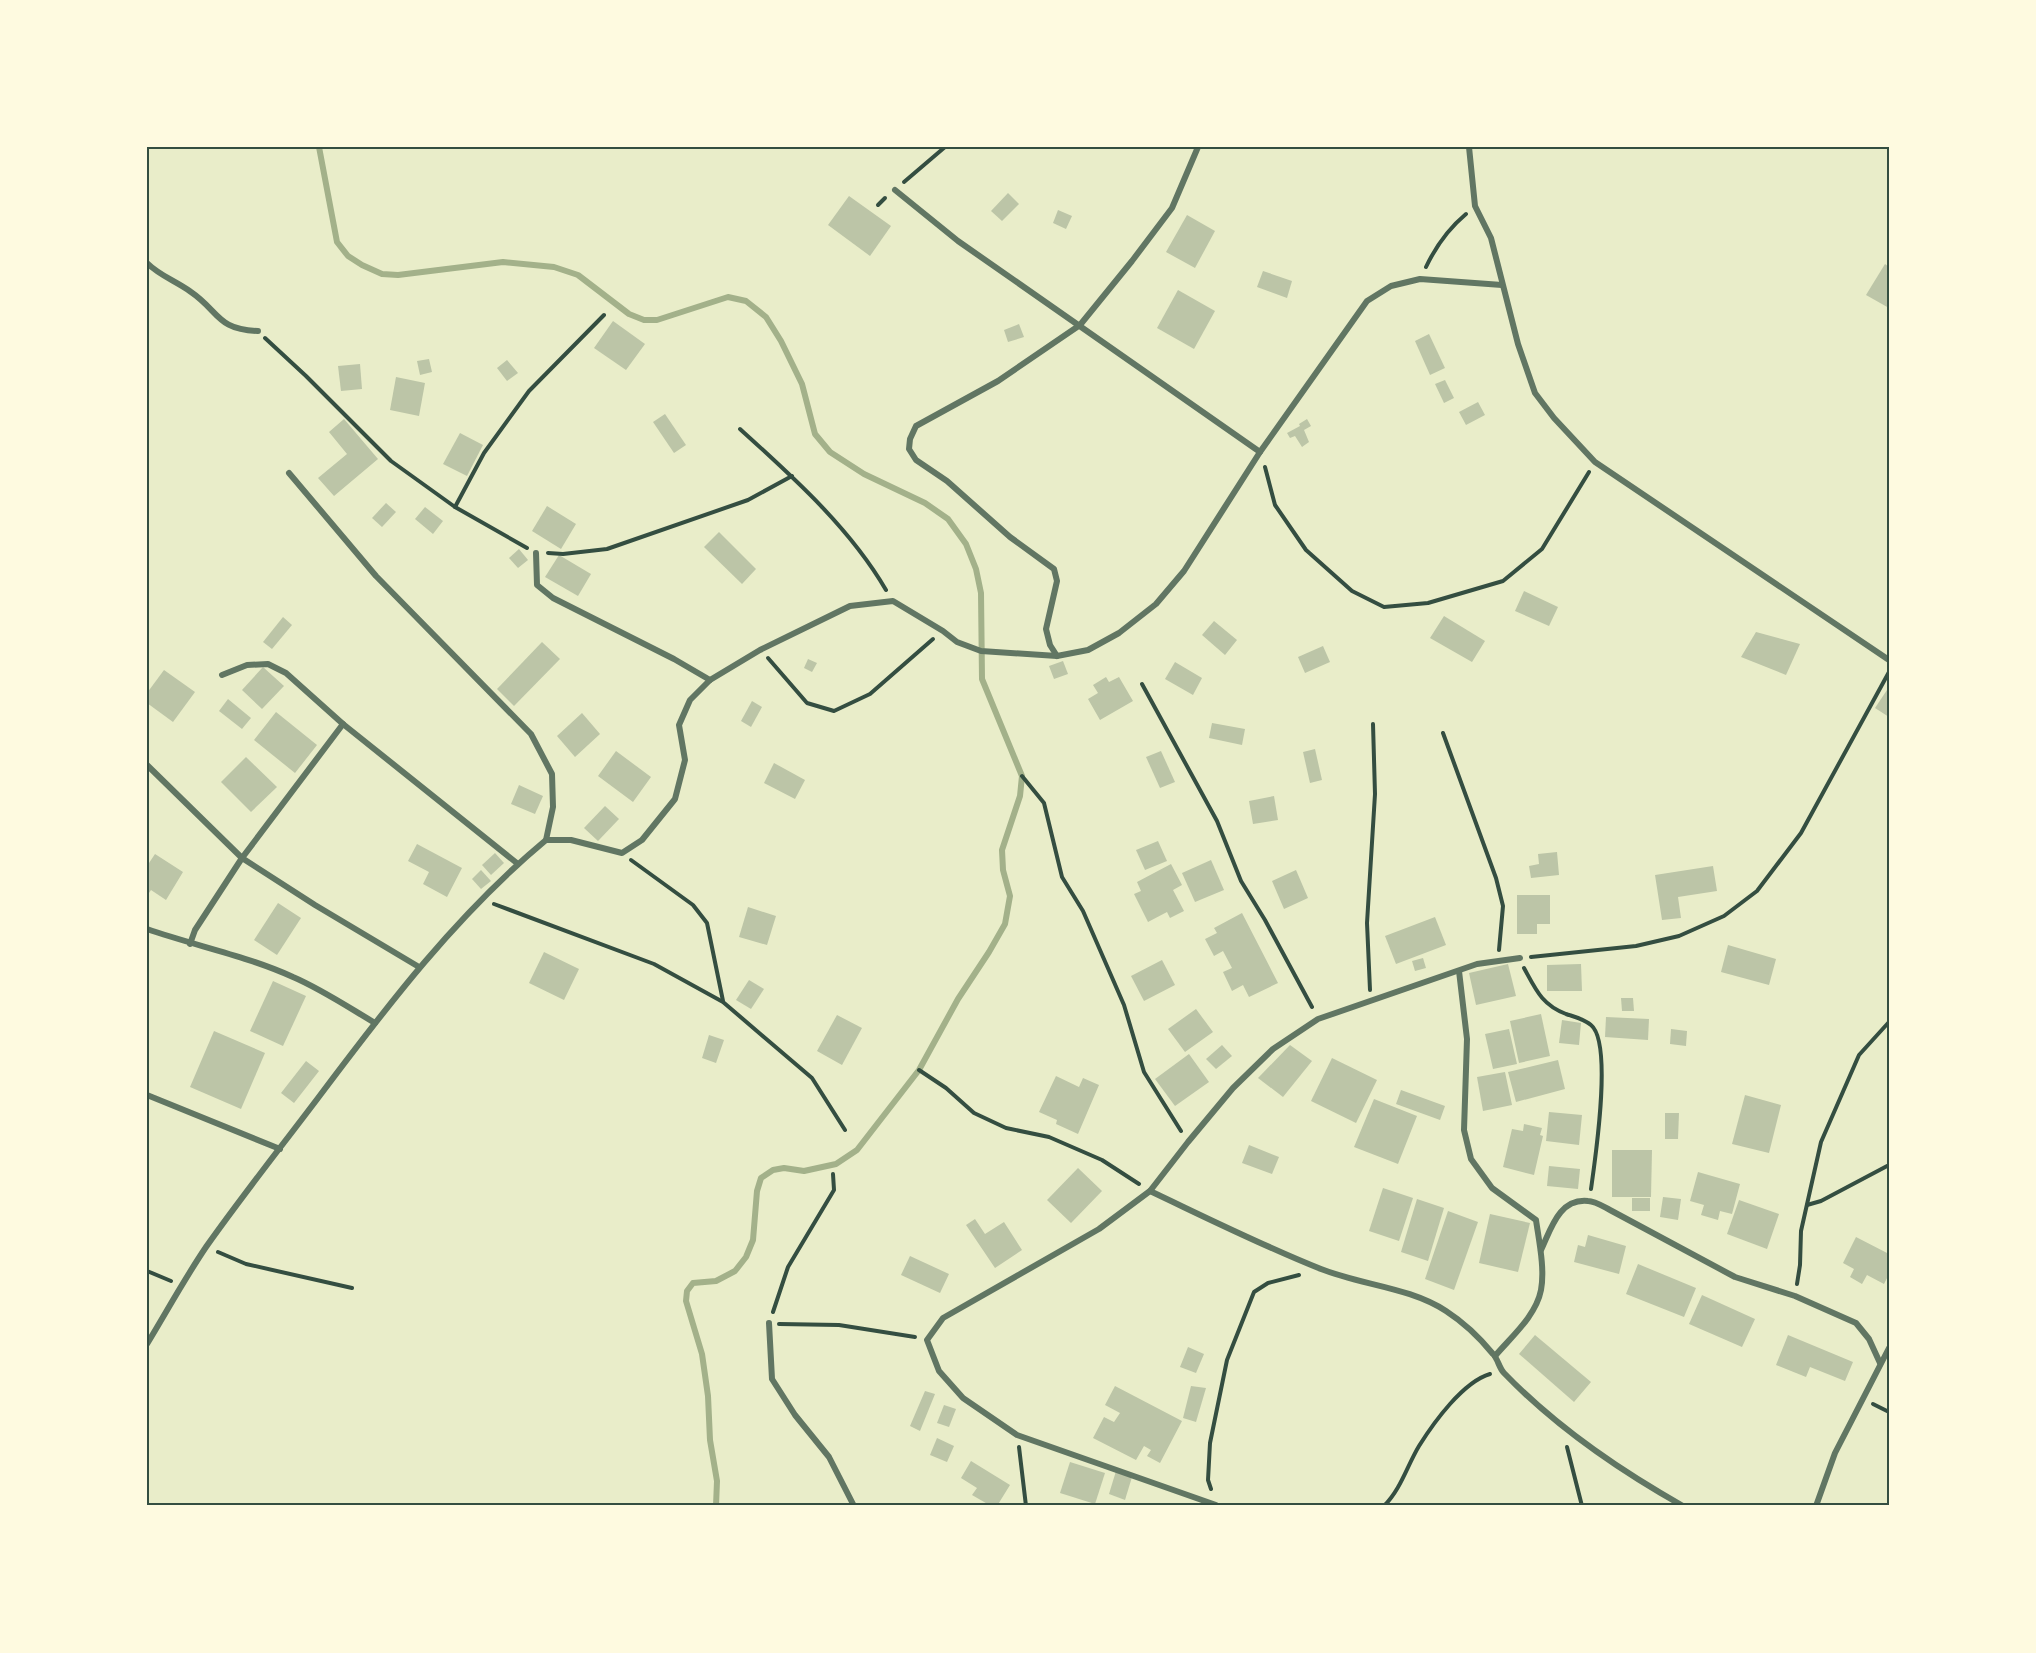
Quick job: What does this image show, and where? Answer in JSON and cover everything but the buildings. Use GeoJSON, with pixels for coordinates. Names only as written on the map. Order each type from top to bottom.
{"type":"FeatureCollection","features":[{"type":"Feature","properties":{"kind":"street"},"geometry":{"type":"LineString","coordinates":[[1057,656],[1050,645],[1046,629],[1057,582],[1054,569],[1010,537],[947,481],[916,460],[909,449],[910,439],[916,426],[998,381],[1080,325],[1172,208],[1198,147]]}},
{"type":"Feature","properties":{"kind":"street"},"geometry":{"type":"LineString","coordinates":[[1469,147],[1475,206],[1491,238],[1518,344],[1535,393],[1554,418],[1595,462],[1889,660]]}},
{"type":"Feature","properties":{"kind":"street"},"geometry":{"type":"LineString","coordinates":[[895,190],[958,242],[1260,452]]}},
{"type":"Feature","properties":{"kind":"street"},"geometry":{"type":"LineString","coordinates":[[147,263],[158,274],[190,291],[204,302],[222,322],[246,331],[258,331]]}},
{"type":"Feature","properties":{"kind":"street"},"geometry":{"type":"LineString","coordinates":[[546,840],[571,840],[622,854],[642,840],[675,799],[685,760],[679,725],[690,700],[710,680],[760,650],[850,606],[893,601],[957,642],[981,651],[1057,656],[1088,650],[1119,633],[1156,604],[1184,571],[1260,452],[1367,301],[1391,286],[1420,279],[1502,285]]}},
{"type":"Feature","properties":{"kind":"street"},"geometry":{"type":"LineString","coordinates":[[147,1344],[206,1247],[419,967],[518,864],[546,840],[553,807],[552,774],[531,734],[376,576],[289,473]]}},
{"type":"Feature","properties":{"kind":"street"},"geometry":{"type":"LineString","coordinates":[[536,553],[537,585],[553,598],[674,658],[710,680]]}},
{"type":"Feature","properties":{"kind":"street"},"geometry":{"type":"LineString","coordinates":[[222,675],[247,665],[268,664],[286,673],[343,724],[518,864]]}},
{"type":"Feature","properties":{"kind":"street"},"geometry":{"type":"LineString","coordinates":[[190,944],[195,930],[242,858],[343,724]]}},
{"type":"Feature","properties":{"kind":"street"},"geometry":{"type":"LineString","coordinates":[[147,765],[242,858],[419,967]]}},
{"type":"Feature","properties":{"kind":"street"},"geometry":{"type":"LineString","coordinates":[[147,930],[242,957],[294,977],[375,1023]]}},
{"type":"Feature","properties":{"kind":"street"},"geometry":{"type":"LineString","coordinates":[[1216,1505],[1017,1435],[963,1398],[939,1371],[927,1340],[943,1318],[1099,1229],[1150,1191],[1233,1088],[1273,1049],[1318,1019],[1478,964],[1520,958]]}},
{"type":"Feature","properties":{"kind":"street"},"geometry":{"type":"LineString","coordinates":[[1459,971],[1467,1039],[1464,1131],[1471,1159],[1492,1188],[1536,1220],[1541,1251],[1541,1291],[1530,1314],[1495,1356]]}},
{"type":"Feature","properties":{"kind":"street"},"geometry":{"type":"LineString","coordinates":[[147,1095],[280,1149]]}},
{"type":"Feature","properties":{"kind":"street"},"geometry":{"type":"LineString","coordinates":[[1150,1191],[1322,1269],[1358,1281],[1404,1292],[1445,1310],[1472,1332],[1495,1356],[1502,1371],[1562,1426],[1650,1487],[1683,1506]]}},
{"type":"Feature","properties":{"kind":"street"},"geometry":{"type":"LineString","coordinates":[[1541,1251],[1559,1212],[1574,1202],[1590,1201],[1735,1277],[1795,1296],[1856,1323],[1869,1339],[1880,1363]]}},
{"type":"Feature","properties":{"kind":"street"},"geometry":{"type":"LineString","coordinates":[[769,1323],[772,1379],[795,1415],[829,1457],[854,1506]]}},
{"type":"Feature","properties":{"kind":"street"},"geometry":{"type":"LineString","coordinates":[[1816,1506],[1835,1453],[1889,1348]]}},
{"type":"Feature","properties":{"kind":"path"},"geometry":{"type":"LineString","coordinates":[[878,205],[945,147]]}},
{"type":"Feature","properties":{"kind":"path"},"geometry":{"type":"LineString","coordinates":[[1420,279],[1435,248],[1454,224],[1475,206]]}},
{"type":"Feature","properties":{"kind":"path"},"geometry":{"type":"LineString","coordinates":[[455,507],[484,453],[529,391],[604,315]]}},
{"type":"Feature","properties":{"kind":"path"},"geometry":{"type":"LineString","coordinates":[[258,331],[391,461],[455,507],[536,553],[563,554],[608,549],[748,501],[792,476]]}},
{"type":"Feature","properties":{"kind":"path"},"geometry":{"type":"LineString","coordinates":[[740,429],[792,476],[869,561],[893,601]]}},
{"type":"Feature","properties":{"kind":"path"},"geometry":{"type":"LineString","coordinates":[[1260,452],[1275,505],[1306,550],[1352,591],[1384,607],[1428,603],[1503,581],[1542,549],[1595,462]]}},
{"type":"Feature","properties":{"kind":"path"},"geometry":{"type":"LineString","coordinates":[[760,650],[807,703],[834,711],[870,694],[943,631]]}},
{"type":"Feature","properties":{"kind":"path"},"geometry":{"type":"LineString","coordinates":[[1590,1201],[1602,1078],[1598,1037],[1594,1026],[1547,1005],[1536,990],[1520,958],[1636,946],[1679,936],[1724,916],[1757,891],[1801,833],[1889,671]]}},
{"type":"Feature","properties":{"kind":"path"},"geometry":{"type":"LineString","coordinates":[[1142,684],[1217,821],[1241,881],[1265,920],[1318,1019]]}},
{"type":"Feature","properties":{"kind":"path"},"geometry":{"type":"LineString","coordinates":[[1370,1000],[1367,923],[1375,794],[1373,724]]}},
{"type":"Feature","properties":{"kind":"path"},"geometry":{"type":"LineString","coordinates":[[1443,733],[1496,878],[1503,906],[1498,960]]}},
{"type":"Feature","properties":{"kind":"path"},"geometry":{"type":"LineString","coordinates":[[1022,776],[1044,803],[1062,877],[1083,911],[1124,1005],[1144,1072],[1188,1142]]}},
{"type":"Feature","properties":{"kind":"path"},"geometry":{"type":"LineString","coordinates":[[622,854],[693,905],[707,923],[723,1002]]}},
{"type":"Feature","properties":{"kind":"path"},"geometry":{"type":"LineString","coordinates":[[482,900],[654,964],[723,1002],[812,1078],[845,1130]]}},
{"type":"Feature","properties":{"kind":"path"},"geometry":{"type":"LineString","coordinates":[[1795,1296],[1800,1265],[1801,1232],[1821,1142],[1859,1056],[1889,1022]]}},
{"type":"Feature","properties":{"kind":"path"},"geometry":{"type":"LineString","coordinates":[[919,1070],[946,1088],[974,1113],[1006,1128],[1049,1137],[1102,1160],[1150,1191]]}},
{"type":"Feature","properties":{"kind":"path"},"geometry":{"type":"LineString","coordinates":[[1807,1205],[1821,1201],[1889,1165]]}},
{"type":"Feature","properties":{"kind":"path"},"geometry":{"type":"LineString","coordinates":[[834,1174],[834,1190],[788,1268],[769,1323],[839,1325],[927,1340]]}},
{"type":"Feature","properties":{"kind":"path"},"geometry":{"type":"LineString","coordinates":[[206,1247],[246,1264],[352,1288]]}},
{"type":"Feature","properties":{"kind":"path"},"geometry":{"type":"LineString","coordinates":[[1216,1505],[1208,1480],[1210,1443],[1227,1360],[1254,1292],[1268,1283],[1322,1269]]}},
{"type":"Feature","properties":{"kind":"path"},"geometry":{"type":"LineString","coordinates":[[147,1271],[183,1285]]}},
{"type":"Feature","properties":{"kind":"path"},"geometry":{"type":"LineString","coordinates":[[1384,1506],[1394,1496],[1419,1446],[1450,1403],[1478,1378],[1502,1371]]}},
{"type":"Feature","properties":{"kind":"path"},"geometry":{"type":"LineString","coordinates":[[1562,1426],[1582,1506]]}},
{"type":"Feature","properties":{"kind":"path"},"geometry":{"type":"LineString","coordinates":[[1017,1435],[1026,1506]]}},
{"type":"Feature","properties":{"kind":"waterway"},"geometry":{"type":"LineString","coordinates":[[319,147],[337,242],[348,256],[382,274],[398,275],[503,262],[554,267],[578,275],[629,314],[644,320],[657,320],[728,297],[746,301],[766,317],[781,341],[802,384],[815,434],[830,452],[864,474],[925,503],[948,519],[966,544],[976,569],[981,593],[982,679],[1022,776],[1020,796],[1002,850],[1003,870],[1010,896],[1005,924],[958,999],[919,1070],[857,1150],[836,1164],[804,1171],[784,1168],[773,1170],[761,1178],[757,1191],[753,1240],[746,1257],[735,1271],[716,1281],[693,1283],[687,1291],[686,1301],[702,1354],[708,1396],[710,1440],[717,1481],[716,1506]]}}]}
